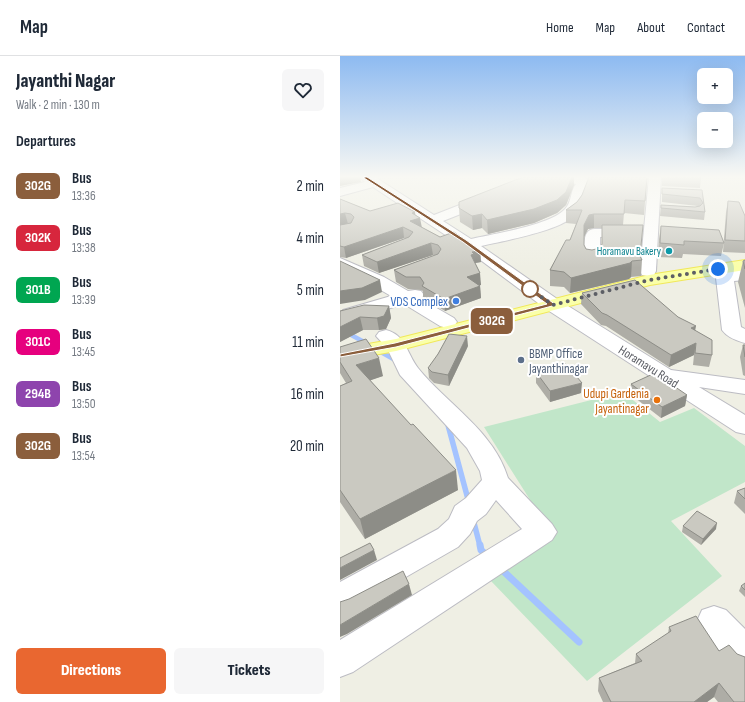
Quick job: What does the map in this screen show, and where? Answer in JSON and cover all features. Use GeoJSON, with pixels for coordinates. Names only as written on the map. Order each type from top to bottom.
{"type":"FeatureCollection","features":[{"type":"Feature","properties":{"kind":"main road"},"geometry":{"type":"LineString","coordinates":[[344,349],[386,344],[642,277],[745,258]]}},
{"type":"Feature","properties":{"kind":"main road"},"geometry":{"type":"LineString","coordinates":[[642,277],[745,265]]}},
{"type":"Feature","properties":{"kind":"main road"},"geometry":{"type":"LineString","coordinates":[[386,344],[447,322],[547,301]]}},
{"type":"Feature","properties":{"kind":"street","name":"Horamavu Road"},"geometry":{"type":"LineString","coordinates":[[412,207],[469,244],[547,301],[745,426]]}},
{"type":"Feature","properties":{"kind":"street"},"geometry":{"type":"LineString","coordinates":[[432,220],[464,207]]}},
{"type":"Feature","properties":{"kind":"street"},"geometry":{"type":"LineString","coordinates":[[469,244],[530,230],[556,221],[568,215],[574,207]]}},
{"type":"Feature","properties":{"kind":"street"},"geometry":{"type":"LineString","coordinates":[[654,298],[642,277],[656,229],[659,207]]}},
{"type":"Feature","properties":{"kind":"street"},"geometry":{"type":"LineString","coordinates":[[592,258],[593,235],[595,233],[656,229]]}},
{"type":"Feature","properties":{"kind":"street"},"geometry":{"type":"LineString","coordinates":[[343,264],[367,258]]}},
{"type":"Feature","properties":{"kind":"street"},"geometry":{"type":"LineString","coordinates":[[343,264],[411,296],[447,322]]}},
{"type":"Feature","properties":{"kind":"street"},"geometry":{"type":"LineString","coordinates":[[378,281],[398,274]]}},
{"type":"Feature","properties":{"kind":"street"},"geometry":{"type":"LineString","coordinates":[[745,275],[733,275],[726,278],[732,330],[745,337]]}},
{"type":"Feature","properties":{"kind":"street"},"geometry":{"type":"LineString","coordinates":[[340,318],[411,296]]}},
{"type":"Feature","properties":{"kind":"street"},"geometry":{"type":"LineString","coordinates":[[340,660],[542,532],[496,482],[493,471],[477,443],[408,370],[386,344]]}},
{"type":"Feature","properties":{"kind":"street"},"geometry":{"type":"LineString","coordinates":[[663,375],[745,387]]}},
{"type":"Feature","properties":{"kind":"street"},"geometry":{"type":"LineString","coordinates":[[340,598],[448,538],[460,526],[470,510],[496,482]]}},
{"type":"Feature","properties":{"kind":"street"},"geometry":{"type":"LineString","coordinates":[[714,621],[745,654]]}},
{"type":"Feature","properties":{"kind":"green space"},"geometry":{"type":"Polygon","coordinates":[[[623,392],[660,422],[694,408],[745,446],[745,482],[671,521],[722,576],[587,681],[491,581],[551,533],[484,427],[623,392]]]}},
{"type":"Feature","properties":{"kind":"building"},"geometry":{"type":"Polygon","coordinates":[[[340,207],[360,207],[370,211],[383,207],[406,207],[415,212],[412,213],[420,218],[410,221],[440,237],[454,232],[480,251],[472,252],[474,254],[471,255],[480,273],[467,277],[480,286],[444,299],[422,286],[424,283],[420,277],[406,277],[394,270],[438,254],[441,249],[438,245],[431,243],[377,262],[362,255],[409,237],[413,232],[403,227],[344,247],[340,246],[340,225],[351,223],[354,217],[351,214],[340,214],[340,207]]]}},
{"type":"Feature","properties":{"kind":"building"},"geometry":{"type":"Polygon","coordinates":[[[539,207],[487,220],[482,214],[472,216],[459,208],[539,207]]]}},
{"type":"Feature","properties":{"kind":"building"},"geometry":{"type":"Polygon","coordinates":[[[570,207],[624,207],[624,214],[589,215],[584,225],[584,245],[586,249],[592,250],[600,248],[602,244],[602,225],[643,225],[640,256],[642,260],[632,261],[630,263],[571,278],[564,272],[550,270],[566,240],[570,240],[582,210],[566,210],[570,207]]]}},
{"type":"Feature","properties":{"kind":"building"},"geometry":{"type":"Polygon","coordinates":[[[704,207],[705,212],[661,208],[704,207]]]}},
{"type":"Feature","properties":{"kind":"building"},"geometry":{"type":"Polygon","coordinates":[[[728,207],[741,207],[745,216],[745,241],[725,240],[728,207]]]}},
{"type":"Feature","properties":{"kind":"building"},"geometry":{"type":"Polygon","coordinates":[[[661,226],[719,230],[724,243],[684,241],[684,245],[660,243],[661,226]]]}},
{"type":"Feature","properties":{"kind":"building"},"geometry":{"type":"Polygon","coordinates":[[[340,261],[380,280],[362,288],[340,291],[340,261]]]}},
{"type":"Feature","properties":{"kind":"building"},"geometry":{"type":"Polygon","coordinates":[[[635,280],[678,317],[696,326],[691,328],[712,340],[712,355],[695,353],[696,343],[671,355],[602,313],[582,293],[635,280]]]}},
{"type":"Feature","properties":{"kind":"building"},"geometry":{"type":"Polygon","coordinates":[[[364,305],[389,306],[384,316],[377,318],[360,317],[340,327],[340,311],[364,305]]]}},
{"type":"Feature","properties":{"kind":"building"},"geometry":{"type":"Polygon","coordinates":[[[449,334],[467,336],[448,375],[432,372],[428,368],[449,334]]]}},
{"type":"Feature","properties":{"kind":"building"},"geometry":{"type":"Polygon","coordinates":[[[366,339],[379,358],[356,365],[411,425],[413,424],[456,470],[360,519],[340,490],[340,386],[352,381],[340,362],[340,347],[366,339]]]}},
{"type":"Feature","properties":{"kind":"building"},"geometry":{"type":"Polygon","coordinates":[[[743,345],[745,345],[745,357],[743,345]]]}},
{"type":"Feature","properties":{"kind":"building"},"geometry":{"type":"Polygon","coordinates":[[[566,364],[582,383],[550,391],[536,372],[566,364]]]}},
{"type":"Feature","properties":{"kind":"building"},"geometry":{"type":"Polygon","coordinates":[[[655,373],[687,395],[662,407],[631,384],[655,373]]]}},
{"type":"Feature","properties":{"kind":"building"},"geometry":{"type":"Polygon","coordinates":[[[745,488],[745,499],[737,491],[745,488]]]}},
{"type":"Feature","properties":{"kind":"building"},"geometry":{"type":"Polygon","coordinates":[[[697,511],[717,523],[703,539],[683,526],[697,511]]]}},
{"type":"Feature","properties":{"kind":"building"},"geometry":{"type":"Polygon","coordinates":[[[370,543],[374,550],[340,568],[340,558],[370,543]]]}},
{"type":"Feature","properties":{"kind":"building"},"geometry":{"type":"Polygon","coordinates":[[[403,571],[409,584],[340,625],[340,602],[349,599],[403,571]]]}},
{"type":"Feature","properties":{"kind":"building"},"geometry":{"type":"Polygon","coordinates":[[[745,583],[745,590],[741,586],[745,583]]]}},
{"type":"Feature","properties":{"kind":"building"},"geometry":{"type":"Polygon","coordinates":[[[696,616],[719,651],[729,645],[737,654],[745,657],[745,702],[734,702],[719,683],[694,702],[611,702],[599,678],[642,661],[636,654],[671,631],[669,627],[696,616]]]}},
{"type":"Feature","properties":{"kind":"waterway"},"geometry":{"type":"LineString","coordinates":[[340,329],[366,343]]}},
{"type":"Feature","properties":{"kind":"waterway"},"geometry":{"type":"LineString","coordinates":[[379,351],[395,360]]}},
{"type":"Feature","properties":{"kind":"waterway"},"geometry":{"type":"LineString","coordinates":[[448,425],[469,503]]}},
{"type":"Feature","properties":{"kind":"waterway"},"geometry":{"type":"LineString","coordinates":[[473,519],[480,546]]}},
{"type":"Feature","properties":{"kind":"waterway"},"geometry":{"type":"LineString","coordinates":[[480,545],[481,550],[487,556]]}},
{"type":"Feature","properties":{"kind":"waterway"},"geometry":{"type":"LineString","coordinates":[[500,568],[579,642]]}},
{"type":"Feature","properties":{"kind":"bus line","name":"302G"},"geometry":{"type":"LineString","coordinates":[[340,355],[396,345],[553,305],[464,241],[413,207]]}},
{"type":"Feature","properties":{"kind":"place","name":"Horamavu Bakery"},"geometry":{"type":"Point","coordinates":[669,251]}},
{"type":"Feature","properties":{"kind":"place","name":"VDS Complex"},"geometry":{"type":"Point","coordinates":[456,301]}},
{"type":"Feature","properties":{"kind":"place","name":"BBMP Office Jayanthinagar"},"geometry":{"type":"Point","coordinates":[521,360]}},
{"type":"Feature","properties":{"kind":"place","name":"Udupi Gardenia Jayantinagar"},"geometry":{"type":"Point","coordinates":[657,400]}},
{"type":"Feature","properties":{"kind":"route"},"geometry":{"type":"LineString","coordinates":[[530,289],[527,287],[553,305],[636,282],[718,269]]}}]}
